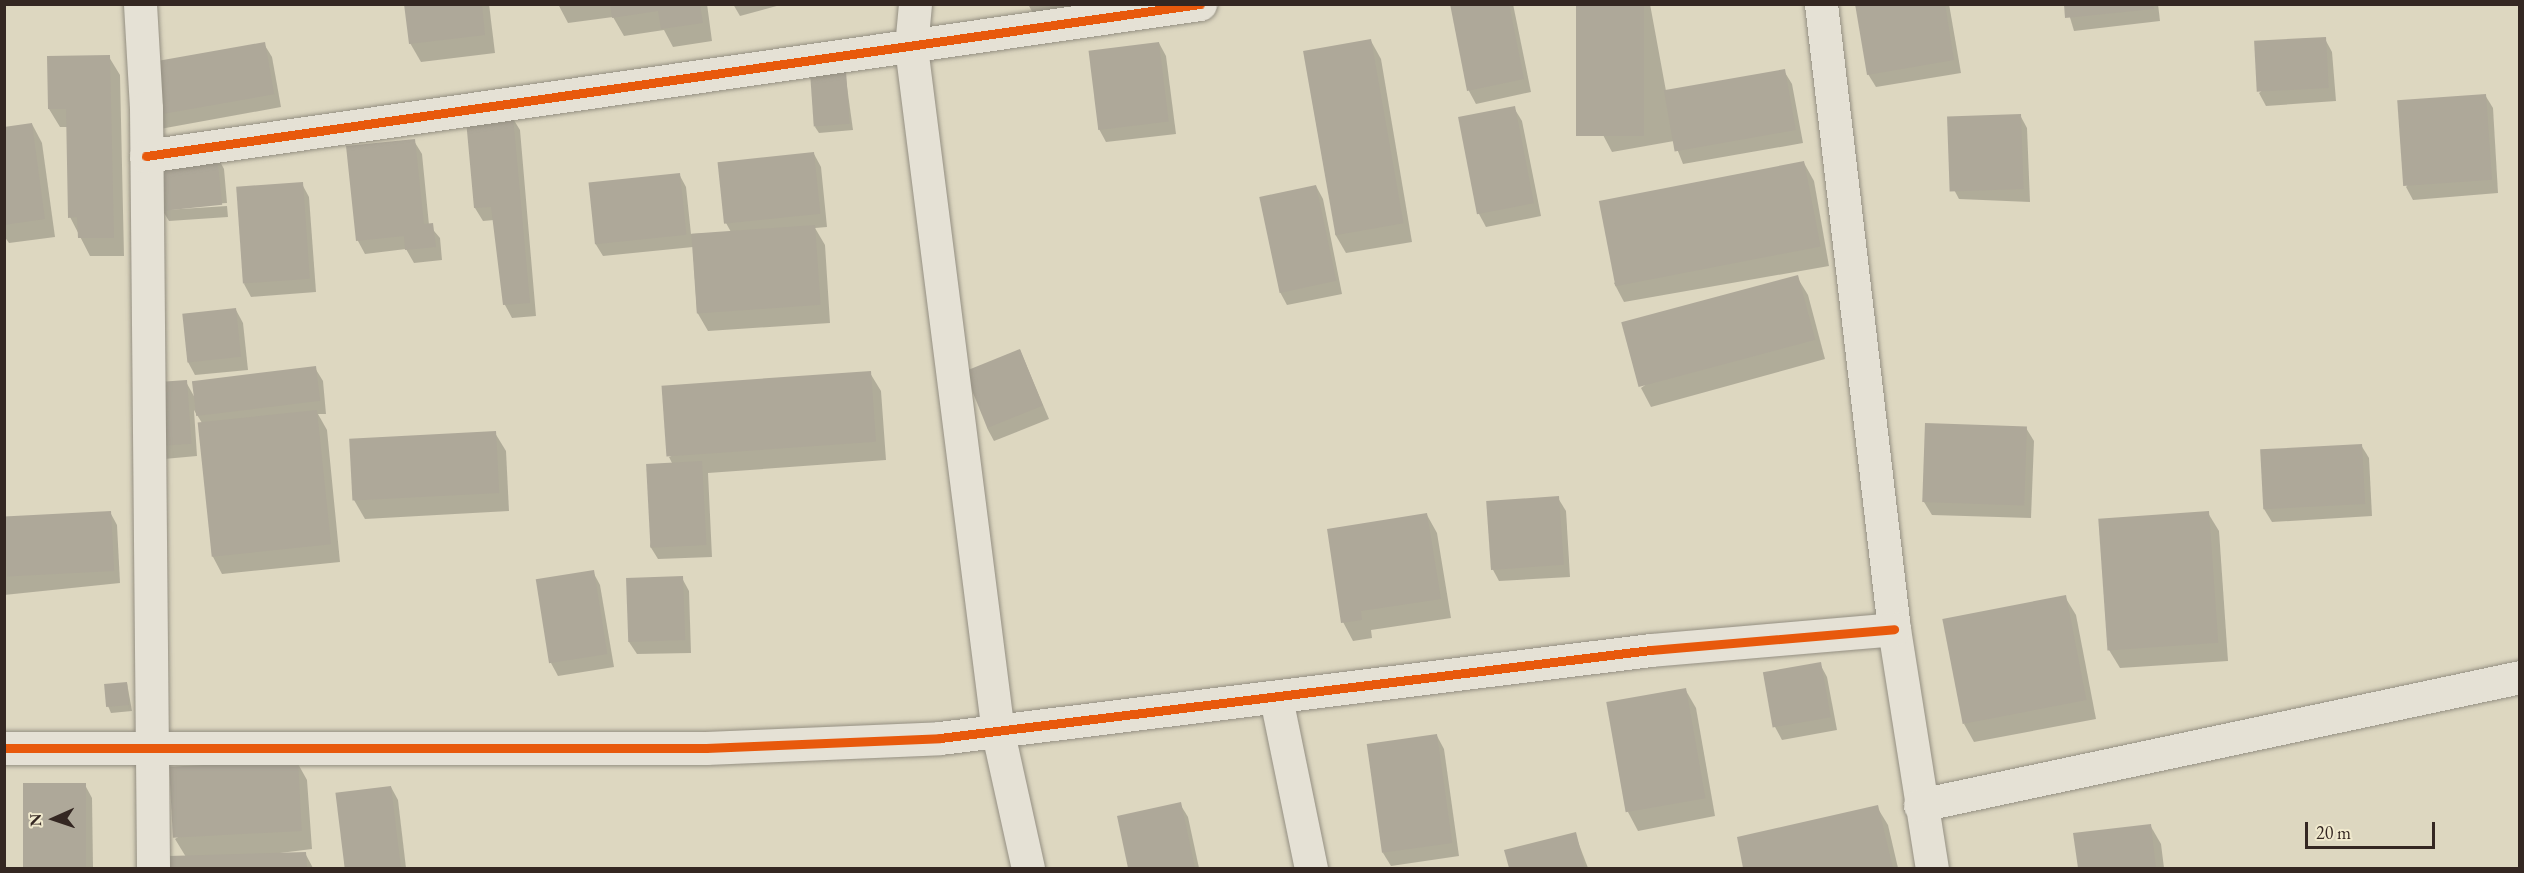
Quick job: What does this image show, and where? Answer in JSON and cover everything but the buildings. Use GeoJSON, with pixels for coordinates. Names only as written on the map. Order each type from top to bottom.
{"type":"FeatureCollection","features":[{"type":"Feature","properties":{"kind":"street"},"geometry":{"type":"LineString","coordinates":[[140,4],[146,156],[153,868]]}},
{"type":"Feature","properties":{"kind":"street"},"geometry":{"type":"LineString","coordinates":[[915,4],[911,47],[999,733],[1028,868]]}},
{"type":"Feature","properties":{"kind":"street"},"geometry":{"type":"LineString","coordinates":[[146,156],[1200,4]]}},
{"type":"Feature","properties":{"kind":"street"},"geometry":{"type":"LineString","coordinates":[[1821,4],[1894,629],[1920,805],[1932,868]]}},
{"type":"Feature","properties":{"kind":"street"},"geometry":{"type":"LineString","coordinates":[[4,748],[152,750],[705,748],[999,733],[1651,650],[1894,629]]}},
{"type":"Feature","properties":{"kind":"street"},"geometry":{"type":"LineString","coordinates":[[1920,805],[2520,677]]}},
{"type":"Feature","properties":{"kind":"street"},"geometry":{"type":"LineString","coordinates":[[1276,698],[1311,868]]}},
{"type":"Feature","properties":{"kind":"cycle path"},"geometry":{"type":"LineString","coordinates":[[146,156],[1200,4]]}},
{"type":"Feature","properties":{"kind":"cycle path"},"geometry":{"type":"LineString","coordinates":[[4,748],[706,748],[940,738],[1651,650],[1894,629]]}}]}
